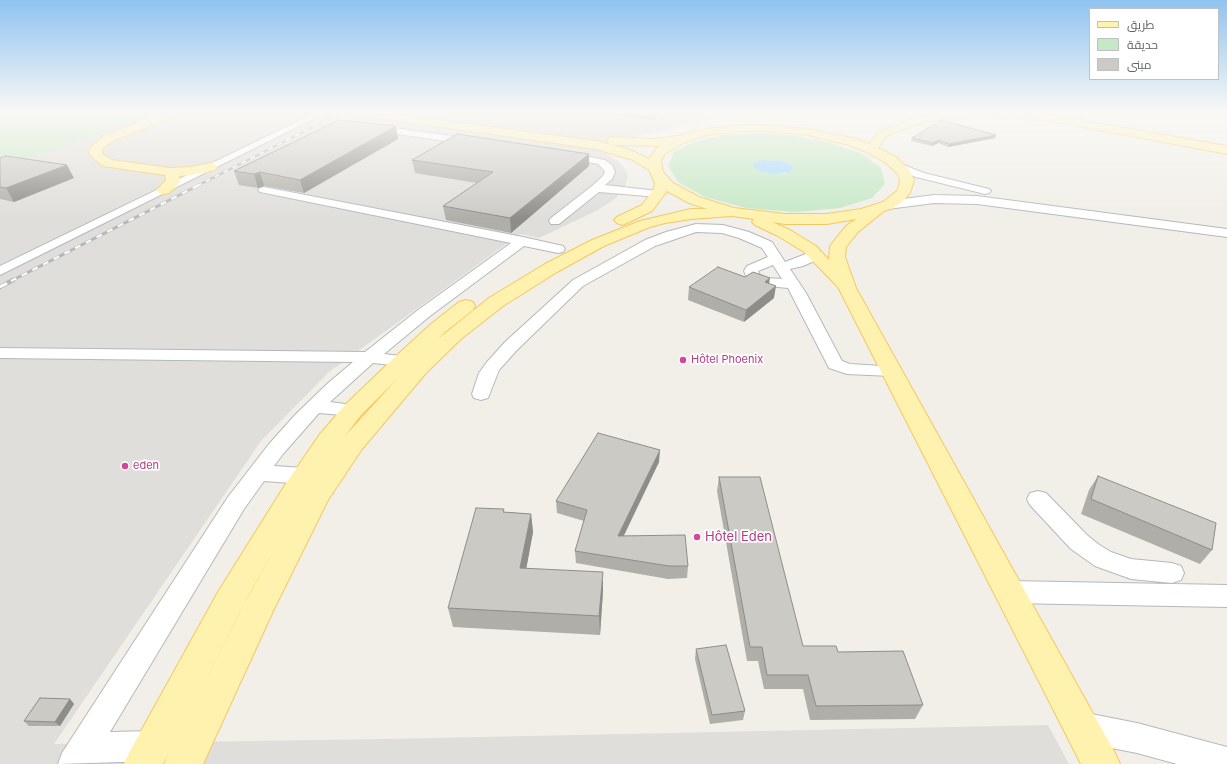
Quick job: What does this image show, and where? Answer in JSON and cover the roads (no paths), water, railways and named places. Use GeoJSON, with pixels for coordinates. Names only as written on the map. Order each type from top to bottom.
{"type":"FeatureCollection","features":[{"type":"Feature","properties":{"kind":"main road"},"geometry":{"type":"LineString","coordinates":[[97,148],[95,152],[97,156],[101,160],[108,163],[170,172],[191,171],[210,167]]}},
{"type":"Feature","properties":{"kind":"main road"},"geometry":{"type":"LineString","coordinates":[[606,148],[631,154],[658,180],[679,193],[694,200],[737,213],[796,240],[816,254],[847,288]]}},
{"type":"Feature","properties":{"kind":"main road"},"geometry":{"type":"LineString","coordinates":[[148,755],[229,602],[266,537],[304,476],[329,440],[353,410],[402,361],[449,319],[496,284],[558,249],[646,208],[658,180],[655,160],[660,152],[666,148]]}},
{"type":"Feature","properties":{"kind":"main road"},"geometry":{"type":"LineString","coordinates":[[868,148],[882,154],[899,166],[906,180],[906,186],[903,193],[852,229],[838,246],[837,257],[847,288],[1101,764]]}},
{"type":"Feature","properties":{"kind":"main road"},"geometry":{"type":"LineString","coordinates":[[1214,148],[1227,150]]}},
{"type":"Feature","properties":{"kind":"main road"},"geometry":{"type":"LineString","coordinates":[[164,190],[173,181],[173,177],[170,172]]}},
{"type":"Feature","properties":{"kind":"main road"},"geometry":{"type":"LineString","coordinates":[[183,764],[261,603],[317,496],[353,443],[418,368],[454,335],[496,302],[544,272],[598,243],[645,224],[691,214],[737,213],[806,220],[846,217],[883,207]]}},
{"type":"Feature","properties":{"kind":"street"},"geometry":{"type":"LineString","coordinates":[[0,271],[250,148]]}},
{"type":"Feature","properties":{"kind":"street"},"geometry":{"type":"LineString","coordinates":[[555,153],[590,159],[605,164],[610,169],[610,174],[596,188],[555,221]]}},
{"type":"Feature","properties":{"kind":"street"},"geometry":{"type":"LineString","coordinates":[[899,166],[941,182],[989,192],[1227,226]]}},
{"type":"Feature","properties":{"kind":"street"},"geometry":{"type":"LineString","coordinates":[[596,188],[658,180]]}},
{"type":"Feature","properties":{"kind":"street"},"geometry":{"type":"LineString","coordinates":[[264,190],[558,249]]}},
{"type":"Feature","properties":{"kind":"street"},"geometry":{"type":"LineString","coordinates":[[883,207],[934,199],[977,200],[1227,233]]}},
{"type":"Feature","properties":{"kind":"street"},"geometry":{"type":"LineString","coordinates":[[481,394],[488,373],[493,366],[511,346],[568,292],[598,271],[650,243],[685,230],[696,228],[717,228],[759,240],[768,246],[793,284],[835,364],[847,369],[891,371]]}},
{"type":"Feature","properties":{"kind":"street"},"geometry":{"type":"LineString","coordinates":[[78,756],[236,504],[276,449],[314,407],[369,357],[424,313],[524,242]]}},
{"type":"Feature","properties":{"kind":"street"},"geometry":{"type":"LineString","coordinates":[[793,284],[763,282],[753,276],[751,271],[752,269],[779,263],[798,263],[816,254]]}},
{"type":"Feature","properties":{"kind":"street"},"geometry":{"type":"LineString","coordinates":[[424,313],[449,319]]}},
{"type":"Feature","properties":{"kind":"street"},"geometry":{"type":"LineString","coordinates":[[0,353],[369,357],[402,361]]}},
{"type":"Feature","properties":{"kind":"street"},"geometry":{"type":"LineString","coordinates":[[314,407],[353,410]]}},
{"type":"Feature","properties":{"kind":"street"},"geometry":{"type":"LineString","coordinates":[[258,474],[304,476]]}},
{"type":"Feature","properties":{"kind":"street"},"geometry":{"type":"LineString","coordinates":[[1038,499],[1090,551],[1117,565],[1131,569],[1143,582],[1227,596]]}},
{"type":"Feature","properties":{"kind":"street"},"geometry":{"type":"LineString","coordinates":[[1009,592],[1143,582],[1172,573]]}},
{"type":"Feature","properties":{"kind":"street"},"geometry":{"type":"LineString","coordinates":[[1081,727],[1137,738],[1227,762]]}},
{"type":"Feature","properties":{"kind":"street"},"geometry":{"type":"LineString","coordinates":[[78,756],[148,755]]}},
{"type":"Feature","properties":{"kind":"water"},"geometry":{"type":"Polygon","coordinates":[[[764,160],[788,163],[793,169],[790,172],[777,174],[763,172],[754,168],[754,163],[764,160]]]}},
{"type":"Feature","properties":{"kind":"railway"},"geometry":{"type":"LineString","coordinates":[[197,186],[272,148]]}},
{"type":"Feature","properties":{"kind":"railway"},"geometry":{"type":"LineString","coordinates":[[11,281],[199,185]]}},
{"type":"Feature","properties":{"kind":"railway"},"geometry":{"type":"LineString","coordinates":[[0,287],[13,280]]}},
{"type":"Feature","properties":{"kind":"place","name":"Hôtel Phoenix"},"geometry":{"type":"Point","coordinates":[683,360]}},
{"type":"Feature","properties":{"kind":"place","name":"eden"},"geometry":{"type":"Point","coordinates":[125,466]}},
{"type":"Feature","properties":{"kind":"place","name":"Hôtel Eden"},"geometry":{"type":"Point","coordinates":[697,537]}}]}
